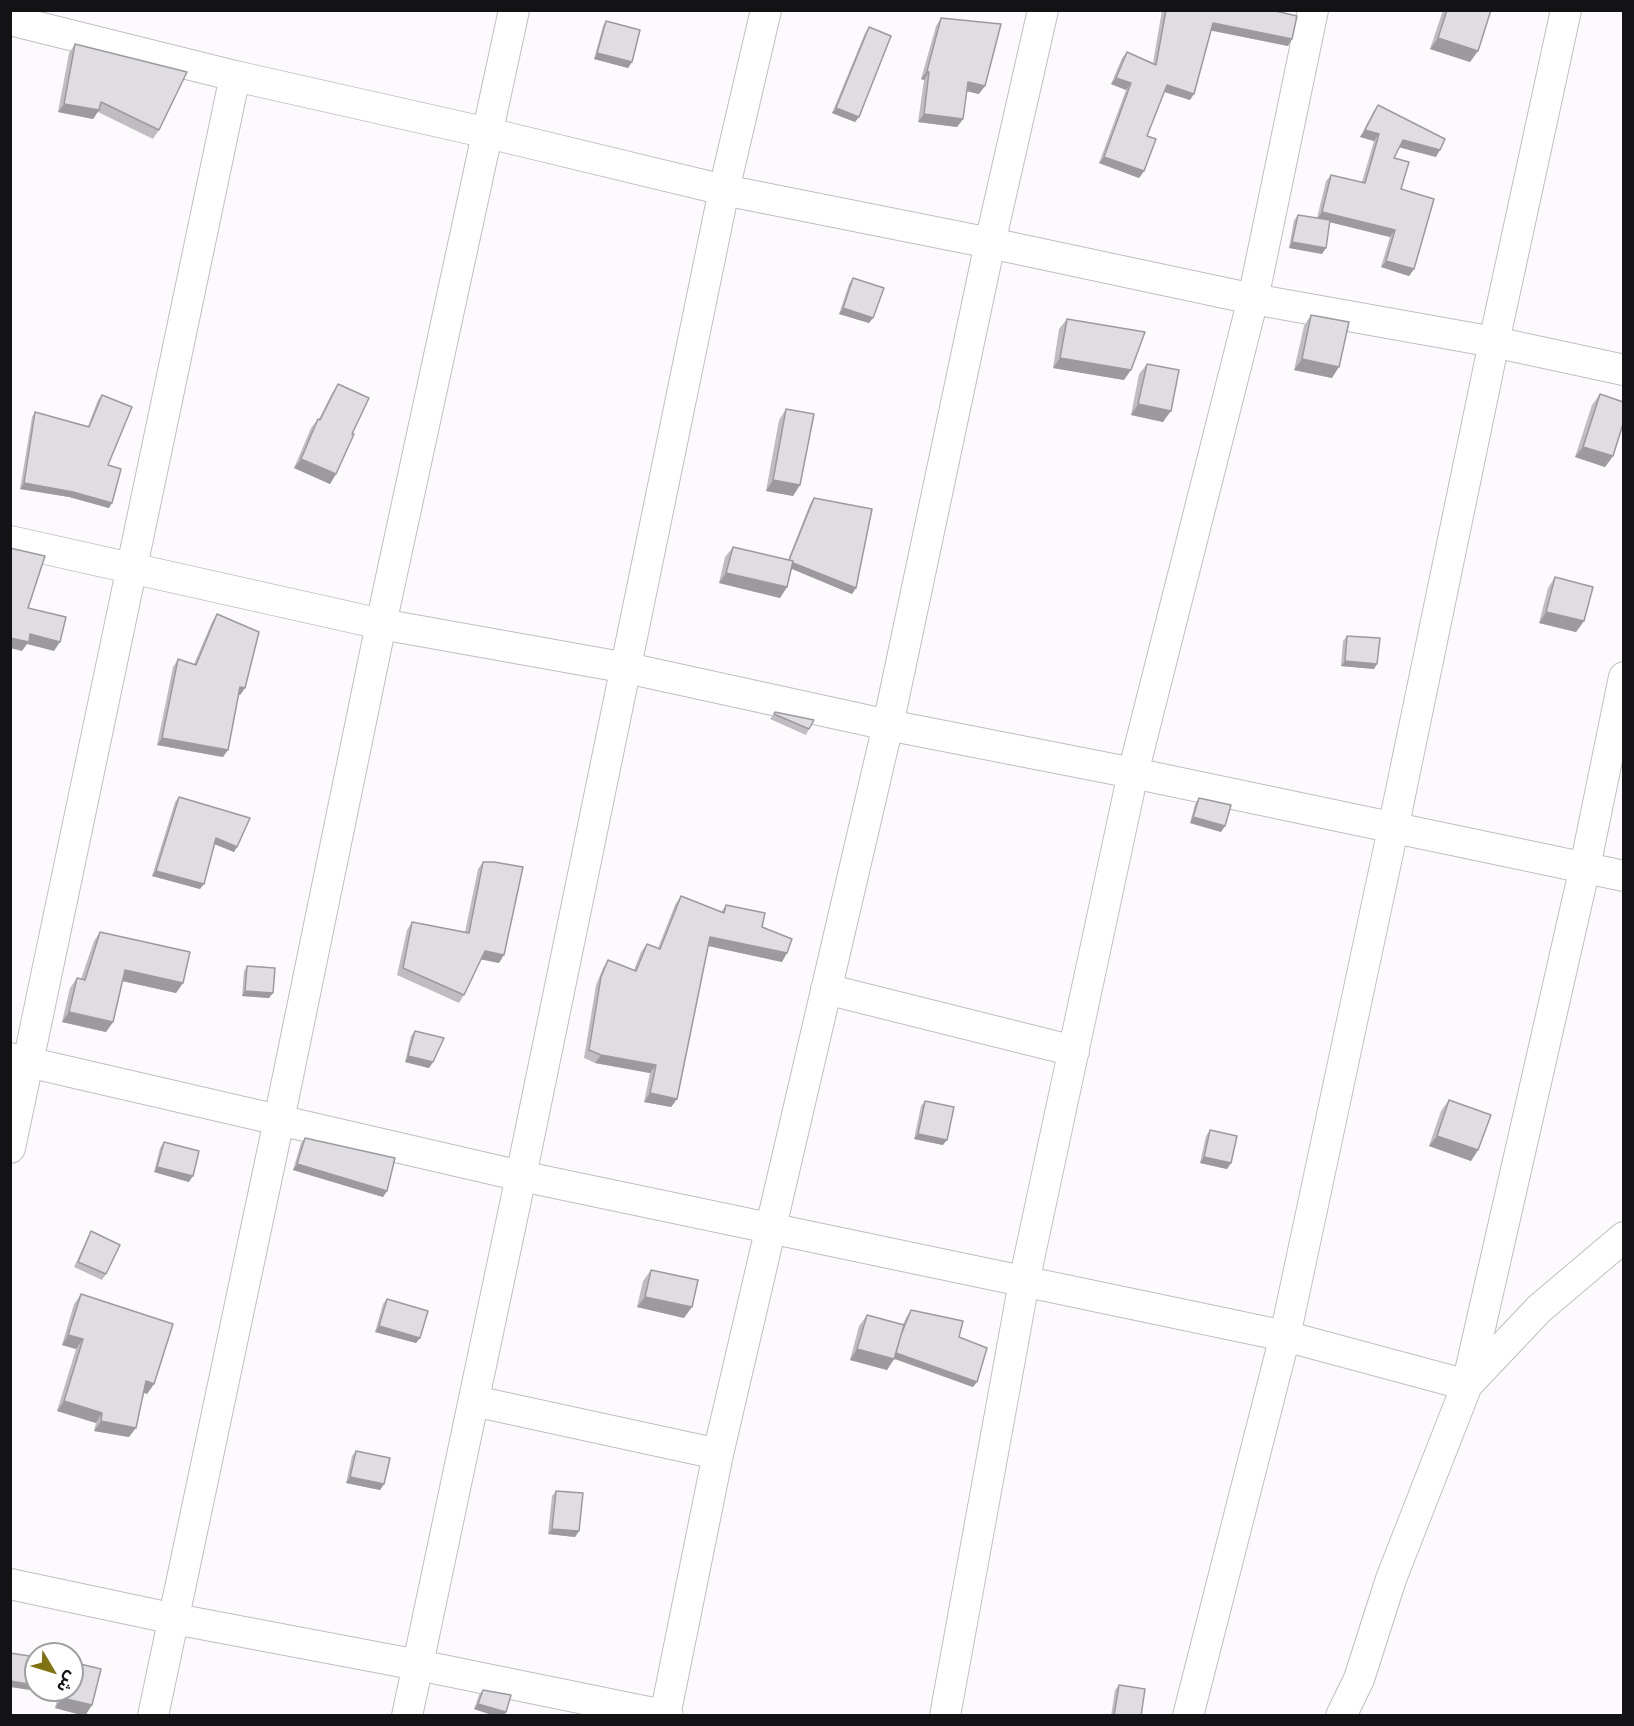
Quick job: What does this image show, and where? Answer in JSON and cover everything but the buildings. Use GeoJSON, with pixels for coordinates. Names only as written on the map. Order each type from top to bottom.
{"type":"FeatureCollection","features":[{"type":"Feature","properties":{"kind":"street"},"geometry":{"type":"LineString","coordinates":[[153,1716],[381,624],[514,10]]}},
{"type":"Feature","properties":{"kind":"street"},"geometry":{"type":"LineString","coordinates":[[407,1716],[627,668],[724,190],[766,10]]}},
{"type":"Feature","properties":{"kind":"street"},"geometry":{"type":"LineString","coordinates":[[10,1584],[666,1715],[718,1454],[888,725],[990,243],[1043,10]]}},
{"type":"Feature","properties":{"kind":"street"},"geometry":{"type":"LineString","coordinates":[[945,1716],[1024,1282],[1133,773],[1253,299],[1313,10]]}},
{"type":"Feature","properties":{"kind":"street"},"geometry":{"type":"LineString","coordinates":[[1188,1716],[1285,1336],[1566,10]]}},
{"type":"Feature","properties":{"kind":"street"},"geometry":{"type":"LineString","coordinates":[[10,20],[235,76],[488,133],[724,190],[1253,299],[1494,342],[1623,370]]}},
{"type":"Feature","properties":{"kind":"street"},"geometry":{"type":"LineString","coordinates":[[10,1148],[19,1060],[133,569],[235,76]]}},
{"type":"Feature","properties":{"kind":"street"},"geometry":{"type":"LineString","coordinates":[[10,540],[381,624],[627,668],[888,725],[1133,773],[1623,876]]}},
{"type":"Feature","properties":{"kind":"street"},"geometry":{"type":"LineString","coordinates":[[1341,1716],[1359,1679],[1391,1579],[1467,1385],[1585,867],[1623,677]]}},
{"type":"Feature","properties":{"kind":"street"},"geometry":{"type":"LineString","coordinates":[[826,990],[1074,1051]]}},
{"type":"Feature","properties":{"kind":"street"},"geometry":{"type":"LineString","coordinates":[[19,1060],[521,1176],[1285,1336],[1467,1385]]}},
{"type":"Feature","properties":{"kind":"street"},"geometry":{"type":"LineString","coordinates":[[1467,1385],[1539,1309],[1623,1237]]}},
{"type":"Feature","properties":{"kind":"street"},"geometry":{"type":"LineString","coordinates":[[474,1401],[718,1454]]}}]}
